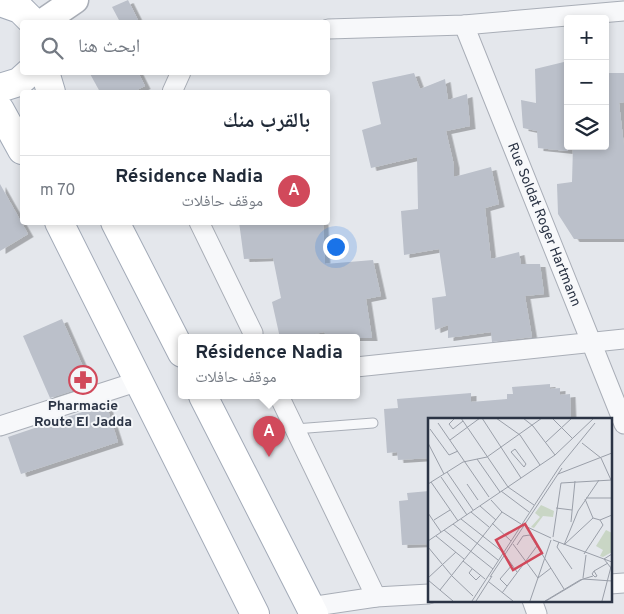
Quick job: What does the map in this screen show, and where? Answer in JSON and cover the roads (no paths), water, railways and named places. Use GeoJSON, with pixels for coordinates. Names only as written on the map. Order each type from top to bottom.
{"type":"FeatureCollection","features":[{"type":"Feature","properties":{"kind":"main road"},"geometry":{"type":"LineString","coordinates":[[5,2],[20,9],[31,20]]}},
{"type":"Feature","properties":{"kind":"main road"},"geometry":{"type":"LineString","coordinates":[[0,88],[20,82],[27,75]]}},
{"type":"Feature","properties":{"kind":"main road"},"geometry":{"type":"LineString","coordinates":[[45,75],[50,90]]}},
{"type":"Feature","properties":{"kind":"main road"},"geometry":{"type":"LineString","coordinates":[[0,110],[20,146]]}},
{"type":"Feature","properties":{"kind":"main road"},"geometry":{"type":"LineString","coordinates":[[61,225],[253,613]]}},
{"type":"Feature","properties":{"kind":"main road"},"geometry":{"type":"LineString","coordinates":[[117,225],[178,346]]}},
{"type":"Feature","properties":{"kind":"main road"},"geometry":{"type":"LineString","coordinates":[[205,399],[312,611]]}},
{"type":"Feature","properties":{"kind":"street"},"geometry":{"type":"LineString","coordinates":[[46,20],[75,0]]}},
{"type":"Feature","properties":{"kind":"street"},"geometry":{"type":"LineString","coordinates":[[330,29],[464,25],[624,11]]}},
{"type":"Feature","properties":{"kind":"street","name":"Rue Soldat Roger Hartmann"},"geometry":{"type":"LineString","coordinates":[[464,25],[624,424]]}},
{"type":"Feature","properties":{"kind":"street"},"geometry":{"type":"LineString","coordinates":[[173,90],[180,75]]}},
{"type":"Feature","properties":{"kind":"street"},"geometry":{"type":"LineString","coordinates":[[200,225],[253,333]]}},
{"type":"Feature","properties":{"kind":"street"},"geometry":{"type":"LineString","coordinates":[[360,367],[624,339]]}},
{"type":"Feature","properties":{"kind":"street"},"geometry":{"type":"LineString","coordinates":[[0,426],[139,381]]}},
{"type":"Feature","properties":{"kind":"street"},"geometry":{"type":"LineString","coordinates":[[280,399],[376,597]]}},
{"type":"Feature","properties":{"kind":"street"},"geometry":{"type":"LineString","coordinates":[[312,611],[376,597],[428,594]]}},
{"type":"Feature","properties":{"kind":"street"},"geometry":{"type":"LineString","coordinates":[[533,602],[538,614]]}},
{"type":"Feature","properties":{"kind":"lane"},"geometry":{"type":"LineString","coordinates":[[295,429],[373,423]]}},
{"type":"Feature","properties":{"kind":"place","name":"Pharmacie Route El Jadda"},"geometry":{"type":"Point","coordinates":[83,380]}},
{"type":"Feature","properties":{"kind":"place","name":"Résidence Nadia"},"geometry":{"type":"Point","coordinates":[269,457]}}]}
